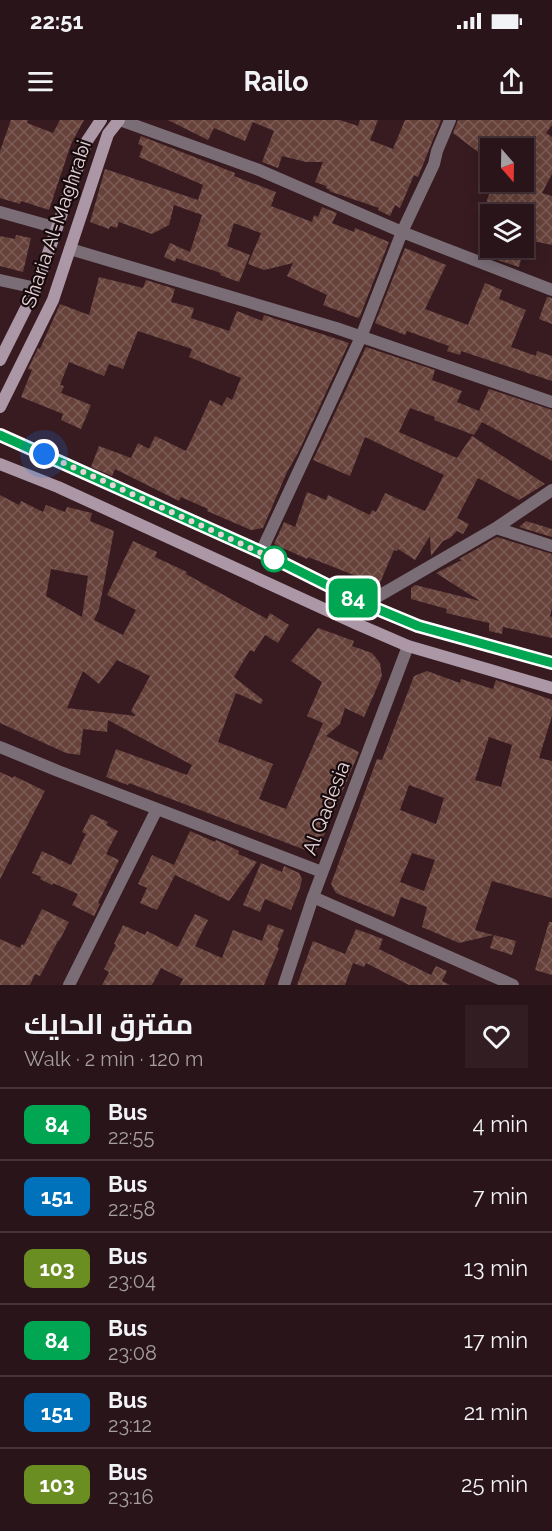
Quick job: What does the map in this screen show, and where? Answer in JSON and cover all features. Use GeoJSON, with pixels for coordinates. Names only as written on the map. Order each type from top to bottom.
{"type":"FeatureCollection","features":[{"type":"Feature","properties":{"kind":"main road","name":"Sharia Al-Maghrabi"},"geometry":{"type":"LineString","coordinates":[[0,360],[36,288],[87,141],[101,120]]}},
{"type":"Feature","properties":{"kind":"main road","name":"Sharia Al-Maghrabi"},"geometry":{"type":"LineString","coordinates":[[0,406],[53,300],[108,134],[120,120]]}},
{"type":"Feature","properties":{"kind":"main road"},"geometry":{"type":"LineString","coordinates":[[0,435],[261,552],[365,604],[418,626],[552,663]]}},
{"type":"Feature","properties":{"kind":"main road"},"geometry":{"type":"LineString","coordinates":[[0,464],[58,487],[408,646],[552,688]]}},
{"type":"Feature","properties":{"kind":"street"},"geometry":{"type":"LineString","coordinates":[[120,120],[259,170],[402,232],[552,290]]}},
{"type":"Feature","properties":{"kind":"street"},"geometry":{"type":"LineString","coordinates":[[261,552],[361,336],[402,232],[434,164],[436,151],[450,120]]}},
{"type":"Feature","properties":{"kind":"street"},"geometry":{"type":"LineString","coordinates":[[0,212],[57,228]]}},
{"type":"Feature","properties":{"kind":"street"},"geometry":{"type":"LineString","coordinates":[[70,249],[361,336],[552,402]]}},
{"type":"Feature","properties":{"kind":"street"},"geometry":{"type":"LineString","coordinates":[[0,280],[36,288]]}},
{"type":"Feature","properties":{"kind":"street"},"geometry":{"type":"LineString","coordinates":[[365,604],[496,528],[552,490]]}},
{"type":"Feature","properties":{"kind":"street"},"geometry":{"type":"LineString","coordinates":[[496,528],[552,546]]}},
{"type":"Feature","properties":{"kind":"street","name":"Al Qadesia"},"geometry":{"type":"LineString","coordinates":[[284,985],[322,872],[408,646]]}},
{"type":"Feature","properties":{"kind":"street"},"geometry":{"type":"LineString","coordinates":[[0,747],[322,872]]}},
{"type":"Feature","properties":{"kind":"street"},"geometry":{"type":"LineString","coordinates":[[69,985],[157,809]]}},
{"type":"Feature","properties":{"kind":"street"},"geometry":{"type":"LineString","coordinates":[[313,897],[513,985]]}},
{"type":"Feature","properties":{"kind":"building"},"geometry":{"type":"Polygon","coordinates":[[[11,120],[28,120],[27,123],[53,133],[60,120],[84,120],[71,144],[49,210],[21,201],[20,204],[0,198],[0,151],[11,120]]]}},
{"type":"Feature","properties":{"kind":"building"},"geometry":{"type":"Polygon","coordinates":[[[168,120],[340,120],[358,126],[360,120],[378,120],[370,140],[393,149],[405,120],[441,120],[418,177],[414,175],[400,208],[395,205],[390,216],[378,210],[379,208],[329,191],[326,186],[315,182],[323,162],[306,162],[282,156],[278,168],[262,162],[274,131],[253,122],[245,141],[214,128],[208,140],[168,120]]]}},
{"type":"Feature","properties":{"kind":"building"},"geometry":{"type":"Polygon","coordinates":[[[458,120],[552,120],[552,125],[546,133],[552,137],[552,174],[542,193],[552,196],[552,245],[534,241],[534,204],[486,204],[490,192],[534,192],[534,138],[480,138],[480,153],[453,133],[458,120]]]}},
{"type":"Feature","properties":{"kind":"building"},"geometry":{"type":"Polygon","coordinates":[[[141,136],[235,173],[234,176],[276,192],[271,206],[312,222],[314,215],[318,217],[322,207],[337,213],[332,223],[354,232],[355,228],[389,242],[360,316],[358,318],[323,305],[327,295],[287,276],[293,263],[264,270],[248,264],[261,233],[234,223],[227,246],[250,255],[239,282],[220,275],[221,273],[176,258],[175,262],[164,257],[170,243],[190,252],[202,215],[174,205],[169,225],[152,234],[119,222],[117,228],[110,226],[109,229],[90,222],[105,169],[198,200],[203,185],[139,157],[143,146],[138,144],[141,136]]]}},
{"type":"Feature","properties":{"kind":"building"},"geometry":{"type":"Polygon","coordinates":[[[16,235],[31,238],[23,272],[0,266],[0,236],[15,239],[16,235]]]}},
{"type":"Feature","properties":{"kind":"building"},"geometry":{"type":"Polygon","coordinates":[[[405,248],[446,265],[425,309],[468,325],[485,283],[502,290],[499,299],[526,310],[511,347],[536,356],[537,351],[552,356],[552,381],[461,351],[460,355],[447,351],[449,346],[407,331],[405,335],[375,323],[405,248]]]}},
{"type":"Feature","properties":{"kind":"building"},"geometry":{"type":"Polygon","coordinates":[[[491,258],[521,258],[519,267],[491,258]]]}},
{"type":"Feature","properties":{"kind":"building"},"geometry":{"type":"Polygon","coordinates":[[[99,277],[143,288],[146,280],[175,289],[171,302],[194,308],[191,318],[229,331],[237,311],[262,321],[264,315],[349,343],[287,472],[263,528],[251,530],[181,497],[179,501],[115,469],[112,476],[91,467],[99,446],[131,458],[138,443],[149,449],[155,436],[186,451],[210,400],[222,406],[227,397],[232,400],[241,378],[189,357],[192,349],[138,331],[123,369],[109,364],[104,376],[69,362],[60,385],[64,386],[61,393],[91,405],[81,429],[61,420],[63,414],[21,397],[32,370],[28,369],[38,348],[40,349],[60,304],[89,315],[99,277]]]}},
{"type":"Feature","properties":{"kind":"building"},"geometry":{"type":"Polygon","coordinates":[[[547,297],[552,298],[552,324],[539,319],[547,297]]]}},
{"type":"Feature","properties":{"kind":"building"},"geometry":{"type":"Polygon","coordinates":[[[366,347],[435,370],[432,380],[462,391],[457,402],[479,411],[489,389],[552,410],[552,461],[482,422],[474,435],[410,408],[399,432],[457,458],[472,436],[545,484],[519,500],[478,478],[457,518],[469,524],[463,534],[457,531],[443,541],[431,556],[430,536],[415,560],[398,549],[394,550],[379,585],[308,557],[307,559],[274,544],[284,522],[295,527],[307,492],[326,500],[328,495],[370,515],[372,510],[376,512],[385,493],[425,511],[444,475],[365,437],[350,476],[313,460],[366,347]]]}},
{"type":"Feature","properties":{"kind":"building"},"geometry":{"type":"Polygon","coordinates":[[[0,495],[19,505],[21,501],[43,512],[46,505],[65,512],[67,507],[92,513],[90,521],[114,531],[99,609],[94,620],[123,635],[136,610],[107,595],[133,541],[157,552],[155,557],[187,572],[186,574],[267,619],[270,613],[289,625],[278,643],[265,635],[254,652],[250,650],[234,677],[263,700],[261,704],[236,693],[218,742],[273,764],[259,799],[286,809],[323,723],[307,716],[322,682],[291,661],[318,628],[354,641],[352,646],[372,653],[380,663],[382,676],[364,717],[345,708],[340,724],[326,736],[359,752],[319,847],[308,851],[129,783],[128,785],[106,777],[116,749],[187,775],[192,765],[108,720],[107,732],[83,729],[80,755],[66,753],[0,723],[0,495]],[[51,569],[46,596],[82,617],[88,576],[51,569]],[[117,660],[99,684],[83,671],[67,708],[136,716],[131,711],[150,676],[117,660]]]}},
{"type":"Feature","properties":{"kind":"building"},"geometry":{"type":"Polygon","coordinates":[[[526,521],[552,529],[552,537],[519,527],[526,521]]]}},
{"type":"Feature","properties":{"kind":"building"},"geometry":{"type":"Polygon","coordinates":[[[497,537],[552,554],[550,616],[552,617],[552,638],[503,627],[502,634],[489,631],[489,623],[446,613],[447,609],[411,599],[411,588],[415,585],[480,601],[436,573],[462,560],[459,559],[497,537]]]}},
{"type":"Feature","properties":{"kind":"building"},"geometry":{"type":"Polygon","coordinates":[[[427,671],[460,683],[461,679],[493,689],[496,680],[552,700],[552,716],[539,758],[552,761],[552,898],[492,881],[475,930],[493,935],[459,943],[422,927],[427,907],[401,897],[394,917],[336,893],[331,884],[377,759],[382,760],[414,676],[427,671]],[[489,737],[475,780],[501,787],[512,745],[489,737]],[[409,785],[400,810],[436,824],[444,798],[409,785]],[[412,853],[400,882],[424,891],[435,860],[412,853]]]}},
{"type":"Feature","properties":{"kind":"building"},"geometry":{"type":"Polygon","coordinates":[[[0,772],[45,791],[0,879],[0,772]]]}},
{"type":"Feature","properties":{"kind":"building"},"geometry":{"type":"Polygon","coordinates":[[[91,814],[108,822],[106,825],[118,831],[106,854],[119,860],[94,916],[72,905],[78,894],[53,883],[52,885],[32,873],[42,851],[71,865],[86,834],[82,832],[91,814]]]}},
{"type":"Feature","properties":{"kind":"building"},"geometry":{"type":"Polygon","coordinates":[[[190,831],[215,842],[216,840],[221,842],[239,851],[238,854],[257,862],[229,901],[175,875],[157,910],[140,903],[147,888],[138,884],[152,855],[174,865],[190,831]]]}},
{"type":"Feature","properties":{"kind":"building"},"geometry":{"type":"Polygon","coordinates":[[[261,863],[282,872],[284,866],[299,873],[302,879],[291,910],[265,899],[260,912],[243,905],[261,863]]]}},
{"type":"Feature","properties":{"kind":"building"},"geometry":{"type":"Polygon","coordinates":[[[42,909],[69,922],[40,976],[35,974],[30,985],[0,985],[0,939],[20,948],[22,944],[24,945],[42,909]]]}},
{"type":"Feature","properties":{"kind":"building"},"geometry":{"type":"Polygon","coordinates":[[[195,914],[208,920],[195,946],[222,958],[233,930],[262,941],[268,924],[284,930],[264,985],[180,985],[183,979],[161,968],[152,985],[102,985],[109,972],[104,969],[123,925],[145,935],[147,931],[178,947],[195,914]]]}},
{"type":"Feature","properties":{"kind":"building"},"geometry":{"type":"Polygon","coordinates":[[[549,922],[552,922],[552,975],[535,970],[549,922]]]}},
{"type":"Feature","properties":{"kind":"building"},"geometry":{"type":"Polygon","coordinates":[[[356,929],[383,939],[379,949],[431,975],[436,966],[447,971],[442,981],[450,985],[409,985],[366,963],[364,967],[353,963],[345,985],[297,985],[313,941],[345,954],[356,929]]]}},
{"type":"Feature","properties":{"kind":"building"},"geometry":{"type":"Polygon","coordinates":[[[494,935],[516,941],[512,955],[490,948],[494,935]]]}},
{"type":"Feature","properties":{"kind":"bus line","name":"84"},"geometry":{"type":"LineString","coordinates":[[0,435],[261,552],[365,604],[418,626],[552,663]]}},
{"type":"Feature","properties":{"kind":"route"},"geometry":{"type":"LineString","coordinates":[[44,454],[279,561],[274,559]]}}]}
